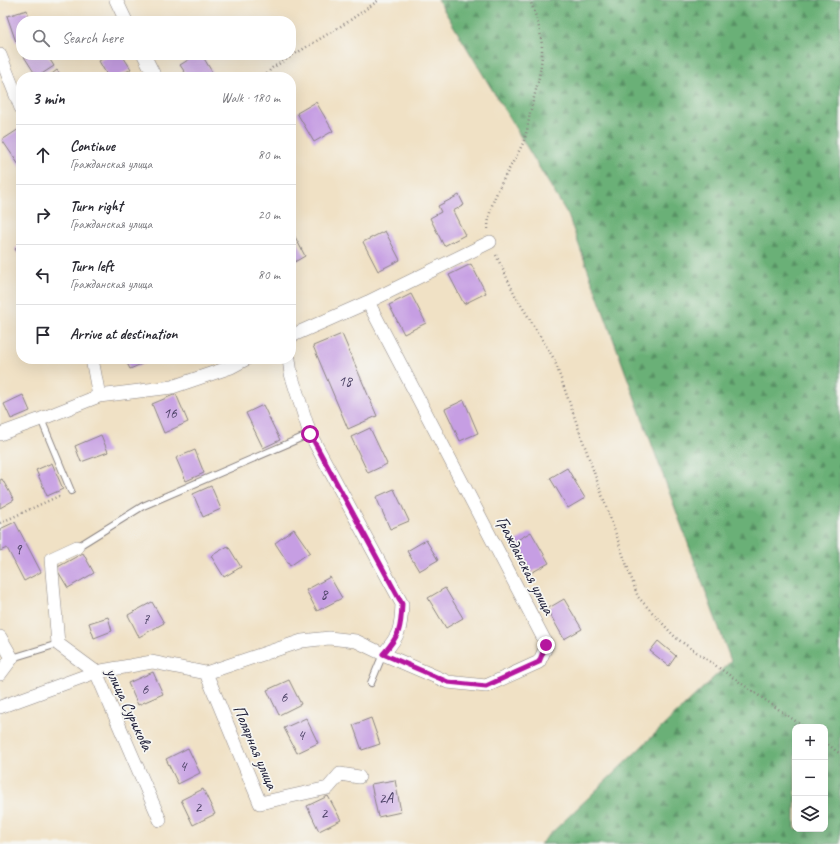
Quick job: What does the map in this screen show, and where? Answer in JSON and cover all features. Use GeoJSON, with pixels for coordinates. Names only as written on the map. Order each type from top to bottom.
{"type":"FeatureCollection","features":[{"type":"Feature","properties":{"kind":"street"},"geometry":{"type":"LineString","coordinates":[[116,0],[124,16]]}},
{"type":"Feature","properties":{"kind":"street"},"geometry":{"type":"LineString","coordinates":[[0,55],[16,95]]}},
{"type":"Feature","properties":{"kind":"street"},"geometry":{"type":"LineString","coordinates":[[146,60],[152,72]]}},
{"type":"Feature","properties":{"kind":"street"},"geometry":{"type":"LineString","coordinates":[[296,334],[368,302],[490,242]]}},
{"type":"Feature","properties":{"kind":"street","name":"Гражданская улица"},"geometry":{"type":"LineString","coordinates":[[206,673],[302,641],[322,638],[356,641],[448,682],[486,686],[539,662],[546,645],[368,302]]}},
{"type":"Feature","properties":{"kind":"street"},"geometry":{"type":"LineString","coordinates":[[93,364],[99,396]]}},
{"type":"Feature","properties":{"kind":"street"},"geometry":{"type":"LineString","coordinates":[[0,434],[99,396],[172,387],[237,364]]}},
{"type":"Feature","properties":{"kind":"street"},"geometry":{"type":"LineString","coordinates":[[290,364],[291,374],[310,434],[402,604],[401,625],[395,641],[383,654]]}},
{"type":"Feature","properties":{"kind":"street"},"geometry":{"type":"LineString","coordinates":[[58,644],[50,559],[77,547]]}},
{"type":"Feature","properties":{"kind":"street"},"geometry":{"type":"LineString","coordinates":[[0,637],[12,658],[0,674]]}},
{"type":"Feature","properties":{"kind":"street","name":"улица Сурикова"},"geometry":{"type":"LineString","coordinates":[[58,644],[96,672],[160,820]]}},
{"type":"Feature","properties":{"kind":"street"},"geometry":{"type":"LineString","coordinates":[[0,707],[96,672],[152,662],[206,673]]}},
{"type":"Feature","properties":{"kind":"street","name":"Полярная улица"},"geometry":{"type":"LineString","coordinates":[[206,673],[260,803],[328,788],[340,774],[359,777]]}},
{"type":"Feature","properties":{"kind":"lane"},"geometry":{"type":"LineString","coordinates":[[41,419],[71,491]]}},
{"type":"Feature","properties":{"kind":"lane"},"geometry":{"type":"LineString","coordinates":[[77,547],[143,506],[310,434]]}},
{"type":"Feature","properties":{"kind":"lane"},"geometry":{"type":"LineString","coordinates":[[12,658],[58,644]]}},
{"type":"Feature","properties":{"kind":"lane"},"geometry":{"type":"LineString","coordinates":[[371,683],[383,654]]}},
{"type":"Feature","properties":{"kind":"path"},"geometry":{"type":"LineString","coordinates":[[296,54],[334,31],[379,0]]}},
{"type":"Feature","properties":{"kind":"path"},"geometry":{"type":"LineString","coordinates":[[530,0],[539,26],[542,46],[541,60],[524,142],[496,195],[491,209],[488,226],[490,242],[515,295],[554,359],[638,597],[676,638],[800,724]]}},
{"type":"Feature","properties":{"kind":"path"},"geometry":{"type":"LineString","coordinates":[[268,72],[272,68],[285,60]]}},
{"type":"Feature","properties":{"kind":"path"},"geometry":{"type":"LineString","coordinates":[[0,523],[71,491]]}},
{"type":"Feature","properties":{"kind":"path"},"geometry":{"type":"LineString","coordinates":[[828,744],[840,754]]}},
{"type":"Feature","properties":{"kind":"green space"},"geometry":{"type":"Polygon","coordinates":[[[438,0],[840,0],[840,844],[540,844],[731,661],[568,215],[438,0]]]}},
{"type":"Feature","properties":{"kind":"building"},"geometry":{"type":"Polygon","coordinates":[[[27,10],[29,16],[16,16],[16,42],[7,16],[27,10]]]}},
{"type":"Feature","properties":{"kind":"building"},"geometry":{"type":"Polygon","coordinates":[[[26,60],[50,60],[54,66],[45,72],[34,72],[26,60]]]}},
{"type":"Feature","properties":{"kind":"building"},"geometry":{"type":"Polygon","coordinates":[[[125,60],[131,69],[126,72],[105,72],[99,61],[125,60]]]}},
{"type":"Feature","properties":{"kind":"building"},"geometry":{"type":"Polygon","coordinates":[[[188,60],[205,60],[212,72],[185,72],[180,65],[188,60]]]}},
{"type":"Feature","properties":{"kind":"building"},"geometry":{"type":"Polygon","coordinates":[[[316,102],[333,131],[314,142],[297,113],[316,102]]]}},
{"type":"Feature","properties":{"kind":"building"},"geometry":{"type":"Polygon","coordinates":[[[16,131],[16,161],[2,140],[16,131]]]}},
{"type":"Feature","properties":{"kind":"building"},"geometry":{"type":"Polygon","coordinates":[[[459,195],[464,205],[453,211],[465,235],[444,246],[430,218],[441,212],[438,206],[459,195]]]}},
{"type":"Feature","properties":{"kind":"building"},"geometry":{"type":"Polygon","coordinates":[[[385,231],[400,260],[378,271],[363,242],[385,231]]]}},
{"type":"Feature","properties":{"kind":"building"},"geometry":{"type":"Polygon","coordinates":[[[296,239],[305,256],[296,261],[296,239]]]}},
{"type":"Feature","properties":{"kind":"building"},"geometry":{"type":"Polygon","coordinates":[[[471,264],[486,293],[464,304],[449,275],[471,264]]]}},
{"type":"Feature","properties":{"kind":"building"},"geometry":{"type":"Polygon","coordinates":[[[411,294],[426,323],[404,334],[389,305],[411,294]]]}},
{"type":"Feature","properties":{"kind":"building"},"geometry":{"type":"Polygon","coordinates":[[[342,334],[377,416],[348,429],[313,346],[342,334]]]}},
{"type":"Feature","properties":{"kind":"building"},"geometry":{"type":"Polygon","coordinates":[[[128,364],[141,364],[130,369],[128,364]]]}},
{"type":"Feature","properties":{"kind":"building"},"geometry":{"type":"Polygon","coordinates":[[[176,394],[188,422],[164,433],[152,404],[176,394]]]}},
{"type":"Feature","properties":{"kind":"building"},"geometry":{"type":"Polygon","coordinates":[[[23,395],[30,411],[11,419],[4,404],[23,395]]]}},
{"type":"Feature","properties":{"kind":"building"},"geometry":{"type":"Polygon","coordinates":[[[464,400],[478,433],[460,441],[445,409],[464,400]]]}},
{"type":"Feature","properties":{"kind":"building"},"geometry":{"type":"Polygon","coordinates":[[[263,405],[280,440],[263,448],[246,413],[263,405]]]}},
{"type":"Feature","properties":{"kind":"building"},"geometry":{"type":"Polygon","coordinates":[[[370,428],[387,464],[368,473],[351,437],[370,428]]]}},
{"type":"Feature","properties":{"kind":"building"},"geometry":{"type":"Polygon","coordinates":[[[101,435],[108,452],[81,462],[75,446],[101,435]]]}},
{"type":"Feature","properties":{"kind":"building"},"geometry":{"type":"Polygon","coordinates":[[[195,450],[204,473],[186,481],[176,458],[195,450]]]}},
{"type":"Feature","properties":{"kind":"building"},"geometry":{"type":"Polygon","coordinates":[[[52,463],[63,489],[47,496],[36,470],[52,463]]]}},
{"type":"Feature","properties":{"kind":"building"},"geometry":{"type":"Polygon","coordinates":[[[567,468],[585,498],[568,508],[550,478],[567,468]]]}},
{"type":"Feature","properties":{"kind":"building"},"geometry":{"type":"Polygon","coordinates":[[[2,479],[14,500],[0,508],[0,480],[2,479]]]}},
{"type":"Feature","properties":{"kind":"building"},"geometry":{"type":"Polygon","coordinates":[[[211,486],[221,509],[203,517],[193,494],[211,486]]]}},
{"type":"Feature","properties":{"kind":"building"},"geometry":{"type":"Polygon","coordinates":[[[394,489],[409,521],[390,529],[376,497],[394,489]]]}},
{"type":"Feature","properties":{"kind":"building"},"geometry":{"type":"Polygon","coordinates":[[[15,522],[41,572],[24,581],[7,548],[0,551],[0,529],[15,522]]]}},
{"type":"Feature","properties":{"kind":"building"},"geometry":{"type":"Polygon","coordinates":[[[294,529],[310,552],[290,566],[275,543],[294,529]]]}},
{"type":"Feature","properties":{"kind":"building"},"geometry":{"type":"Polygon","coordinates":[[[531,532],[549,563],[531,573],[514,542],[531,532]]]}},
{"type":"Feature","properties":{"kind":"building"},"geometry":{"type":"Polygon","coordinates":[[[426,540],[438,560],[419,571],[407,551],[426,540]]]}},
{"type":"Feature","properties":{"kind":"building"},"geometry":{"type":"Polygon","coordinates":[[[228,546],[241,567],[224,577],[211,556],[228,546]]]}},
{"type":"Feature","properties":{"kind":"building"},"geometry":{"type":"Polygon","coordinates":[[[83,553],[94,573],[68,588],[56,568],[83,553]]]}},
{"type":"Feature","properties":{"kind":"building"},"geometry":{"type":"Polygon","coordinates":[[[330,577],[342,598],[317,611],[306,590],[330,577]]]}},
{"type":"Feature","properties":{"kind":"building"},"geometry":{"type":"Polygon","coordinates":[[[445,588],[463,618],[446,628],[428,598],[445,588]]]}},
{"type":"Feature","properties":{"kind":"building"},"geometry":{"type":"Polygon","coordinates":[[[564,599],[582,629],[564,639],[547,609],[564,599]]]}},
{"type":"Feature","properties":{"kind":"building"},"geometry":{"type":"Polygon","coordinates":[[[152,602],[164,623],[139,637],[128,615],[152,602]]]}},
{"type":"Feature","properties":{"kind":"building"},"geometry":{"type":"Polygon","coordinates":[[[108,617],[112,631],[94,638],[89,623],[108,617]]]}},
{"type":"Feature","properties":{"kind":"building"},"geometry":{"type":"Polygon","coordinates":[[[658,641],[676,656],[669,666],[650,651],[658,641]]]}},
{"type":"Feature","properties":{"kind":"building"},"geometry":{"type":"Polygon","coordinates":[[[153,672],[163,694],[138,705],[128,683],[153,672]]]}},
{"type":"Feature","properties":{"kind":"building"},"geometry":{"type":"Polygon","coordinates":[[[289,680],[301,704],[279,715],[267,690],[289,680]]]}},
{"type":"Feature","properties":{"kind":"building"},"geometry":{"type":"Polygon","coordinates":[[[306,718],[318,743],[297,753],[284,728],[306,718]]]}},
{"type":"Feature","properties":{"kind":"building"},"geometry":{"type":"Polygon","coordinates":[[[371,718],[380,744],[362,750],[353,725],[371,718]]]}},
{"type":"Feature","properties":{"kind":"building"},"geometry":{"type":"Polygon","coordinates":[[[188,748],[200,773],[178,784],[166,759],[188,748]]]}},
{"type":"Feature","properties":{"kind":"building"},"geometry":{"type":"Polygon","coordinates":[[[395,780],[401,812],[378,817],[371,784],[395,780]]]}},
{"type":"Feature","properties":{"kind":"building"},"geometry":{"type":"Polygon","coordinates":[[[203,789],[215,814],[193,825],[181,800],[203,789]]]}},
{"type":"Feature","properties":{"kind":"building"},"geometry":{"type":"Polygon","coordinates":[[[328,796],[341,820],[319,831],[307,806],[328,796]]]}},
{"type":"Feature","properties":{"kind":"route"},"geometry":{"type":"LineString","coordinates":[[310,434],[402,604],[401,625],[395,641],[383,654],[448,682],[486,686],[539,662],[546,645]]}}]}
